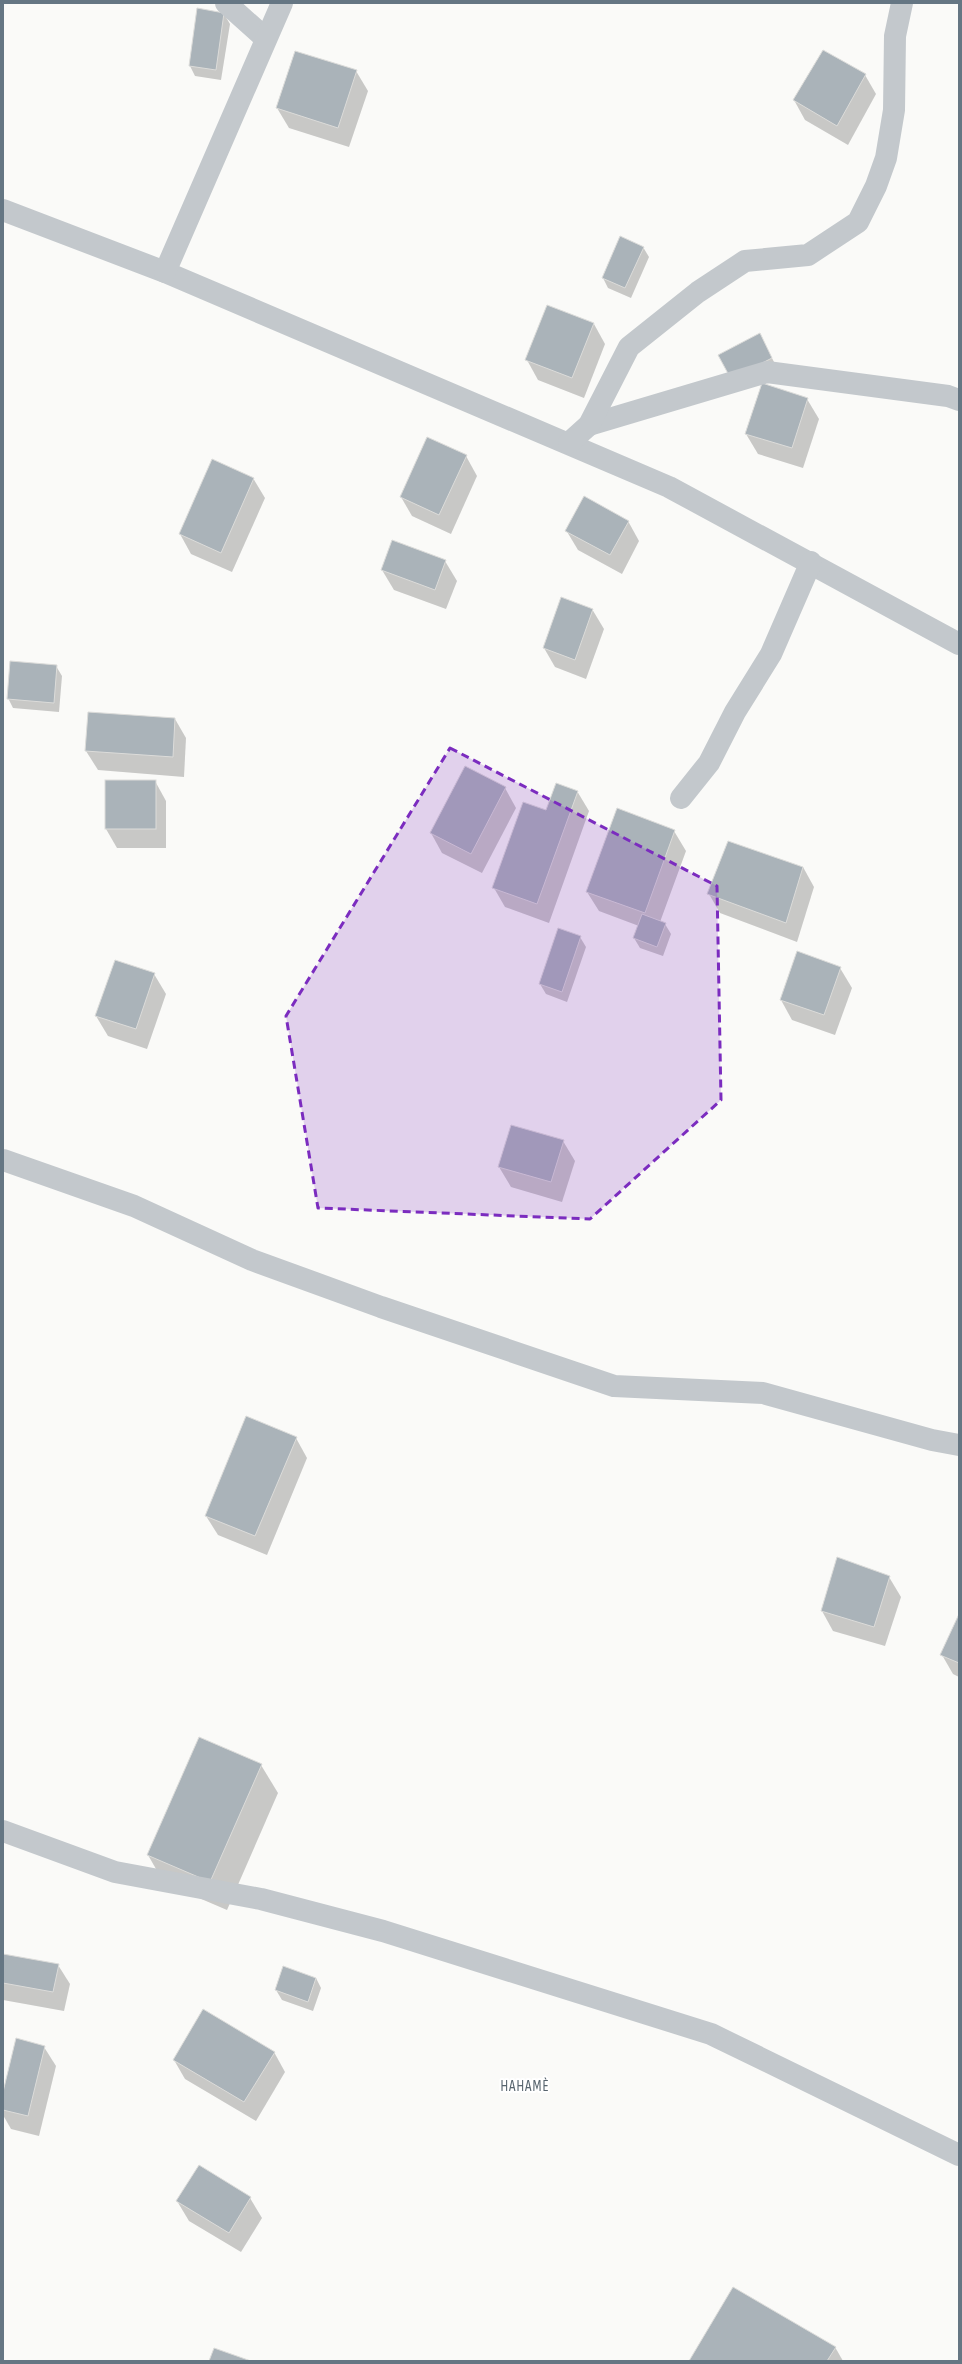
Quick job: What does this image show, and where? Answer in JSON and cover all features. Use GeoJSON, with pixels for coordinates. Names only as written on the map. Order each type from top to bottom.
{"type":"FeatureCollection","features":[{"type":"Feature","properties":{"kind":"street"},"geometry":{"type":"LineString","coordinates":[[226,3],[265,38]]}},
{"type":"Feature","properties":{"kind":"street"},"geometry":{"type":"LineString","coordinates":[[166,272],[265,38],[282,3]]}},
{"type":"Feature","properties":{"kind":"street"},"geometry":{"type":"LineString","coordinates":[[569,442],[589,425],[629,347],[698,292],[745,261],[808,255],[858,222],[876,186],[886,158],[894,110],[895,36],[902,3]]}},
{"type":"Feature","properties":{"kind":"street"},"geometry":{"type":"LineString","coordinates":[[3,210],[166,272],[569,442],[669,487],[811,562],[959,644]]}},
{"type":"Feature","properties":{"kind":"street"},"geometry":{"type":"LineString","coordinates":[[589,425],[767,372],[948,396],[959,400]]}},
{"type":"Feature","properties":{"kind":"street"},"geometry":{"type":"LineString","coordinates":[[681,798],[710,763],[735,712],[771,654],[811,562]]}},
{"type":"Feature","properties":{"kind":"street"},"geometry":{"type":"LineString","coordinates":[[3,1160],[134,1206],[259,1262],[381,1307],[614,1386],[763,1393],[932,1440],[959,1445]]}},
{"type":"Feature","properties":{"kind":"street"},"geometry":{"type":"LineString","coordinates":[[3,1831],[115,1872],[261,1899],[383,1930],[712,2034],[959,2155]]}},
{"type":"Feature","properties":{"kind":"highlighted area"},"geometry":{"type":"Polygon","coordinates":[[[450,748],[717,886],[721,1100],[590,1219],[318,1208],[286,1016],[450,748]]]}},
{"type":"Feature","properties":{"kind":"building"},"geometry":{"type":"Polygon","coordinates":[[[197,8],[224,13],[216,70],[189,66],[197,8]]]}},
{"type":"Feature","properties":{"kind":"building"},"geometry":{"type":"Polygon","coordinates":[[[823,50],[866,74],[837,126],[793,100],[823,50]]]}},
{"type":"Feature","properties":{"kind":"building"},"geometry":{"type":"Polygon","coordinates":[[[295,51],[357,70],[338,128],[276,108],[295,51]]]}},
{"type":"Feature","properties":{"kind":"building"},"geometry":{"type":"Polygon","coordinates":[[[620,236],[644,247],[625,288],[602,278],[620,236]]]}},
{"type":"Feature","properties":{"kind":"building"},"geometry":{"type":"Polygon","coordinates":[[[547,305],[594,323],[572,378],[525,360],[547,305]]]}},
{"type":"Feature","properties":{"kind":"building"},"geometry":{"type":"Polygon","coordinates":[[[760,333],[772,358],[731,379],[718,355],[760,333]]]}},
{"type":"Feature","properties":{"kind":"building"},"geometry":{"type":"Polygon","coordinates":[[[762,383],[808,398],[792,448],[745,434],[762,383]]]}},
{"type":"Feature","properties":{"kind":"building"},"geometry":{"type":"Polygon","coordinates":[[[427,437],[467,455],[439,515],[400,497],[427,437]]]}},
{"type":"Feature","properties":{"kind":"building"},"geometry":{"type":"Polygon","coordinates":[[[212,459],[254,478],[221,553],[179,534],[212,459]]]}},
{"type":"Feature","properties":{"kind":"building"},"geometry":{"type":"Polygon","coordinates":[[[584,496],[629,521],[610,555],[565,531],[584,496]]]}},
{"type":"Feature","properties":{"kind":"building"},"geometry":{"type":"Polygon","coordinates":[[[392,540],[446,560],[435,590],[381,570],[392,540]]]}},
{"type":"Feature","properties":{"kind":"building"},"geometry":{"type":"Polygon","coordinates":[[[561,597],[593,609],[575,660],[543,648],[561,597]]]}},
{"type":"Feature","properties":{"kind":"building"},"geometry":{"type":"Polygon","coordinates":[[[10,661],[57,665],[54,703],[7,699],[10,661]]]}},
{"type":"Feature","properties":{"kind":"building"},"geometry":{"type":"Polygon","coordinates":[[[88,712],[175,718],[173,757],[85,751],[88,712]]]}},
{"type":"Feature","properties":{"kind":"building"},"geometry":{"type":"Polygon","coordinates":[[[465,766],[506,787],[471,854],[430,833],[465,766]]]}},
{"type":"Feature","properties":{"kind":"building"},"geometry":{"type":"Polygon","coordinates":[[[105,780],[156,780],[156,829],[105,829],[105,780]]]}},
{"type":"Feature","properties":{"kind":"building"},"geometry":{"type":"Polygon","coordinates":[[[556,783],[578,791],[537,904],[492,888],[523,802],[546,810],[556,783]]]}},
{"type":"Feature","properties":{"kind":"building"},"geometry":{"type":"Polygon","coordinates":[[[617,808],[675,830],[645,913],[586,892],[617,808]]]}},
{"type":"Feature","properties":{"kind":"building"},"geometry":{"type":"Polygon","coordinates":[[[728,841],[803,867],[786,923],[707,894],[728,841]]]}},
{"type":"Feature","properties":{"kind":"building"},"geometry":{"type":"Polygon","coordinates":[[[642,914],[666,923],[657,947],[633,938],[642,914]]]}},
{"type":"Feature","properties":{"kind":"building"},"geometry":{"type":"Polygon","coordinates":[[[558,928],[581,936],[562,992],[539,984],[558,928]]]}},
{"type":"Feature","properties":{"kind":"building"},"geometry":{"type":"Polygon","coordinates":[[[797,951],[841,967],[824,1015],[780,1000],[797,951]]]}},
{"type":"Feature","properties":{"kind":"building"},"geometry":{"type":"Polygon","coordinates":[[[115,960],[155,973],[136,1029],[95,1016],[115,960]]]}},
{"type":"Feature","properties":{"kind":"building"},"geometry":{"type":"Polygon","coordinates":[[[511,1125],[564,1140],[551,1182],[498,1167],[511,1125]]]}},
{"type":"Feature","properties":{"kind":"building"},"geometry":{"type":"Polygon","coordinates":[[[246,1416],[297,1437],[255,1536],[205,1516],[246,1416]]]}},
{"type":"Feature","properties":{"kind":"building"},"geometry":{"type":"Polygon","coordinates":[[[837,1557],[890,1576],[874,1627],[821,1611],[837,1557]]]}},
{"type":"Feature","properties":{"kind":"building"},"geometry":{"type":"Polygon","coordinates":[[[959,1614],[959,1663],[940,1655],[959,1614]]]}},
{"type":"Feature","properties":{"kind":"building"},"geometry":{"type":"Polygon","coordinates":[[[199,1737],[262,1764],[210,1882],[147,1855],[199,1737]]]}},
{"type":"Feature","properties":{"kind":"building"},"geometry":{"type":"Polygon","coordinates":[[[3,1954],[59,1964],[53,1992],[3,1983],[3,1954]]]}},
{"type":"Feature","properties":{"kind":"building"},"geometry":{"type":"Polygon","coordinates":[[[283,1966],[316,1978],[308,2002],[275,1990],[283,1966]]]}},
{"type":"Feature","properties":{"kind":"building"},"geometry":{"type":"Polygon","coordinates":[[[203,2009],[275,2052],[244,2102],[173,2060],[203,2009]]]}},
{"type":"Feature","properties":{"kind":"building"},"geometry":{"type":"Polygon","coordinates":[[[16,2038],[45,2046],[28,2116],[3,2110],[3,2092],[16,2038]]]}},
{"type":"Feature","properties":{"kind":"building"},"geometry":{"type":"Polygon","coordinates":[[[199,2165],[251,2197],[229,2233],[176,2201],[199,2165]]]}},
{"type":"Feature","properties":{"kind":"building"},"geometry":{"type":"Polygon","coordinates":[[[733,2287],[836,2347],[827,2361],[689,2361],[733,2287]]]}},
{"type":"Feature","properties":{"kind":"building"},"geometry":{"type":"Polygon","coordinates":[[[214,2348],[251,2361],[209,2361],[214,2348]]]}},
{"type":"Feature","properties":{"kind":"district","name":"HAHAMÈ"},"geometry":{"type":"Point","coordinates":[525,2086]}}]}
